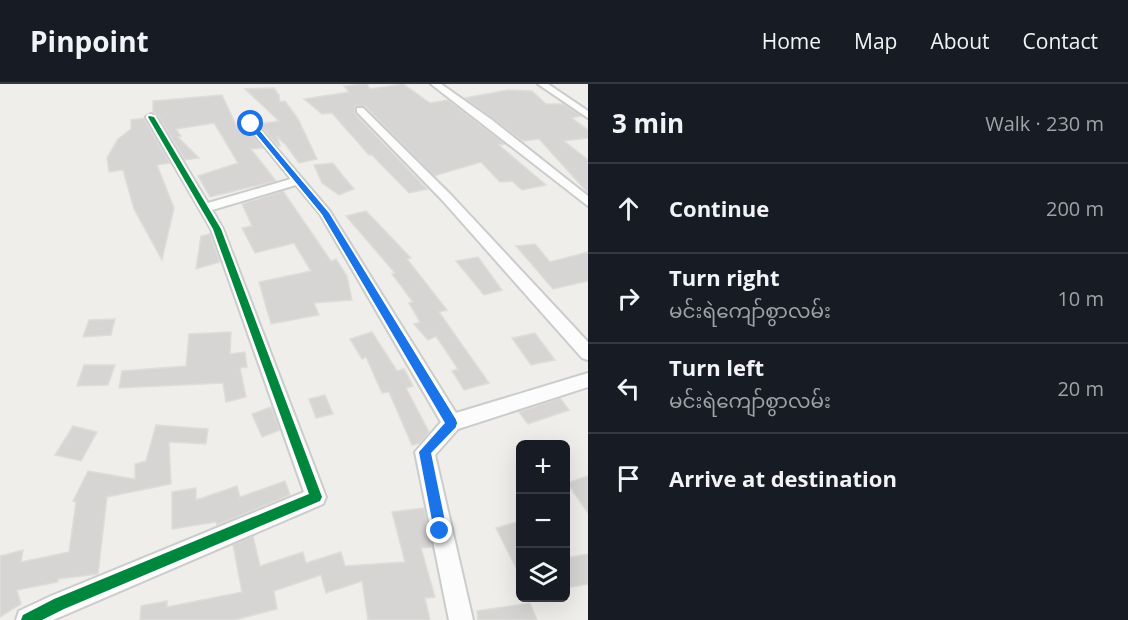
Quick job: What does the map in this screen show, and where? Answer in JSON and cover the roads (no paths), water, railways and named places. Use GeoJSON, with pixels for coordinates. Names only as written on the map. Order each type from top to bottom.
{"type":"FeatureCollection","features":[{"type":"Feature","properties":{"kind":"street"},"geometry":{"type":"LineString","coordinates":[[435,84],[489,123],[588,202]]}},
{"type":"Feature","properties":{"kind":"street"},"geometry":{"type":"LineString","coordinates":[[542,84],[588,115]]}},
{"type":"Feature","properties":{"kind":"street"},"geometry":{"type":"LineString","coordinates":[[566,100],[588,100]]}},
{"type":"Feature","properties":{"kind":"street"},"geometry":{"type":"LineString","coordinates":[[360,110],[447,198],[588,353]]}},
{"type":"Feature","properties":{"kind":"street"},"geometry":{"type":"LineString","coordinates":[[28,620],[59,604],[316,497],[217,229],[151,117]]}},
{"type":"Feature","properties":{"kind":"street"},"geometry":{"type":"LineString","coordinates":[[251,124],[325,213],[452,423]]}},
{"type":"Feature","properties":{"kind":"street"},"geometry":{"type":"LineString","coordinates":[[205,208],[298,181]]}},
{"type":"Feature","properties":{"kind":"street"},"geometry":{"type":"LineString","coordinates":[[461,620],[425,452],[452,423],[588,380]]}}]}
